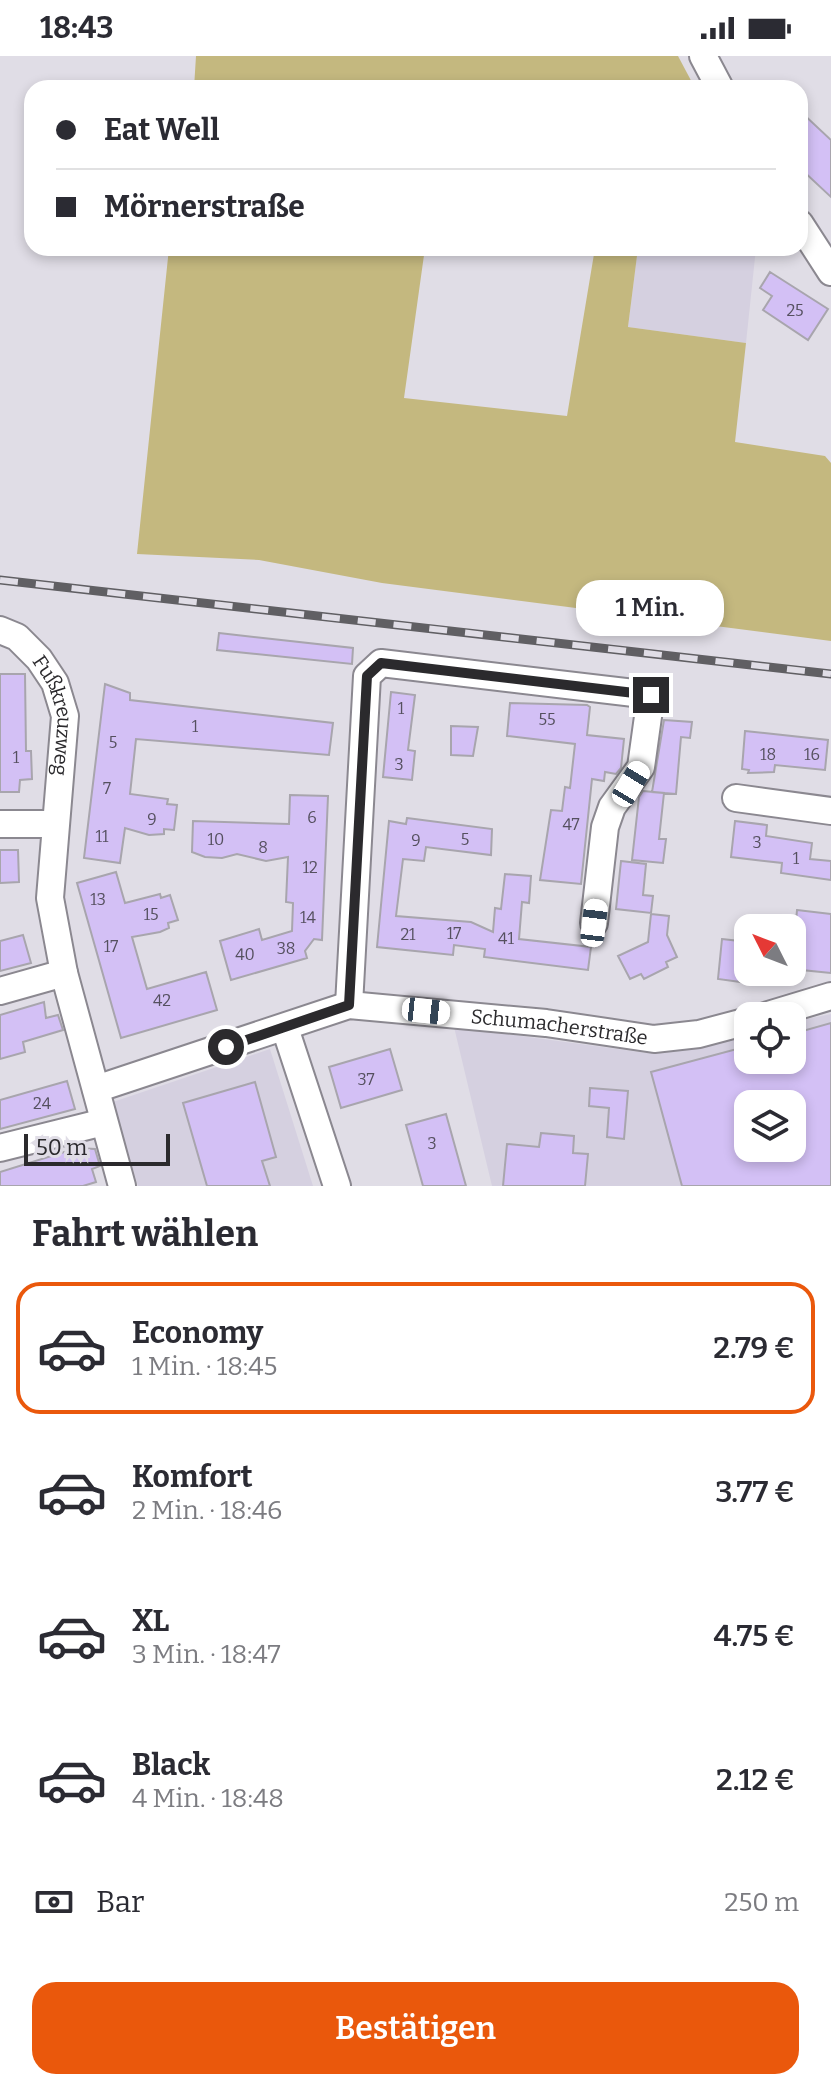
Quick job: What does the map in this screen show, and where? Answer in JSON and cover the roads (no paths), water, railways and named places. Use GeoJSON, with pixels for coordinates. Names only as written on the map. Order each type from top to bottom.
{"type":"FeatureCollection","features":[{"type":"Feature","properties":{"kind":"street"},"geometry":{"type":"LineString","coordinates":[[703,56],[716,80]]}},
{"type":"Feature","properties":{"kind":"street"},"geometry":{"type":"LineString","coordinates":[[808,236],[831,272]]}},
{"type":"Feature","properties":{"kind":"street","name":"Fußkreuzweg"},"geometry":{"type":"LineString","coordinates":[[0,630],[17,637],[39,659],[55,683],[65,716],[50,898],[64,973],[122,1186]]}},
{"type":"Feature","properties":{"kind":"street"},"geometry":{"type":"LineString","coordinates":[[349,1005],[367,676],[381,663],[651,695],[641,767],[612,807],[605,827],[594,923]]}},
{"type":"Feature","properties":{"kind":"street"},"geometry":{"type":"LineString","coordinates":[[736,798],[831,811]]}},
{"type":"Feature","properties":{"kind":"street"},"geometry":{"type":"LineString","coordinates":[[0,824],[55,824]]}},
{"type":"Feature","properties":{"kind":"street"},"geometry":{"type":"LineString","coordinates":[[0,991],[64,973]]}},
{"type":"Feature","properties":{"kind":"street"},"geometry":{"type":"LineString","coordinates":[[806,1004],[831,996]]}},
{"type":"Feature","properties":{"kind":"street","name":"Schumacherstraße"},"geometry":{"type":"LineString","coordinates":[[96,1089],[349,1005],[546,1023],[654,1039],[699,1034],[734,1025]]}},
{"type":"Feature","properties":{"kind":"street"},"geometry":{"type":"LineString","coordinates":[[285,1028],[337,1186]]}},
{"type":"Feature","properties":{"kind":"street"},"geometry":{"type":"LineString","coordinates":[[0,1148],[104,1122]]}},
{"type":"Feature","properties":{"kind":"railway"},"geometry":{"type":"LineString","coordinates":[[0,580],[831,674]]}}]}
